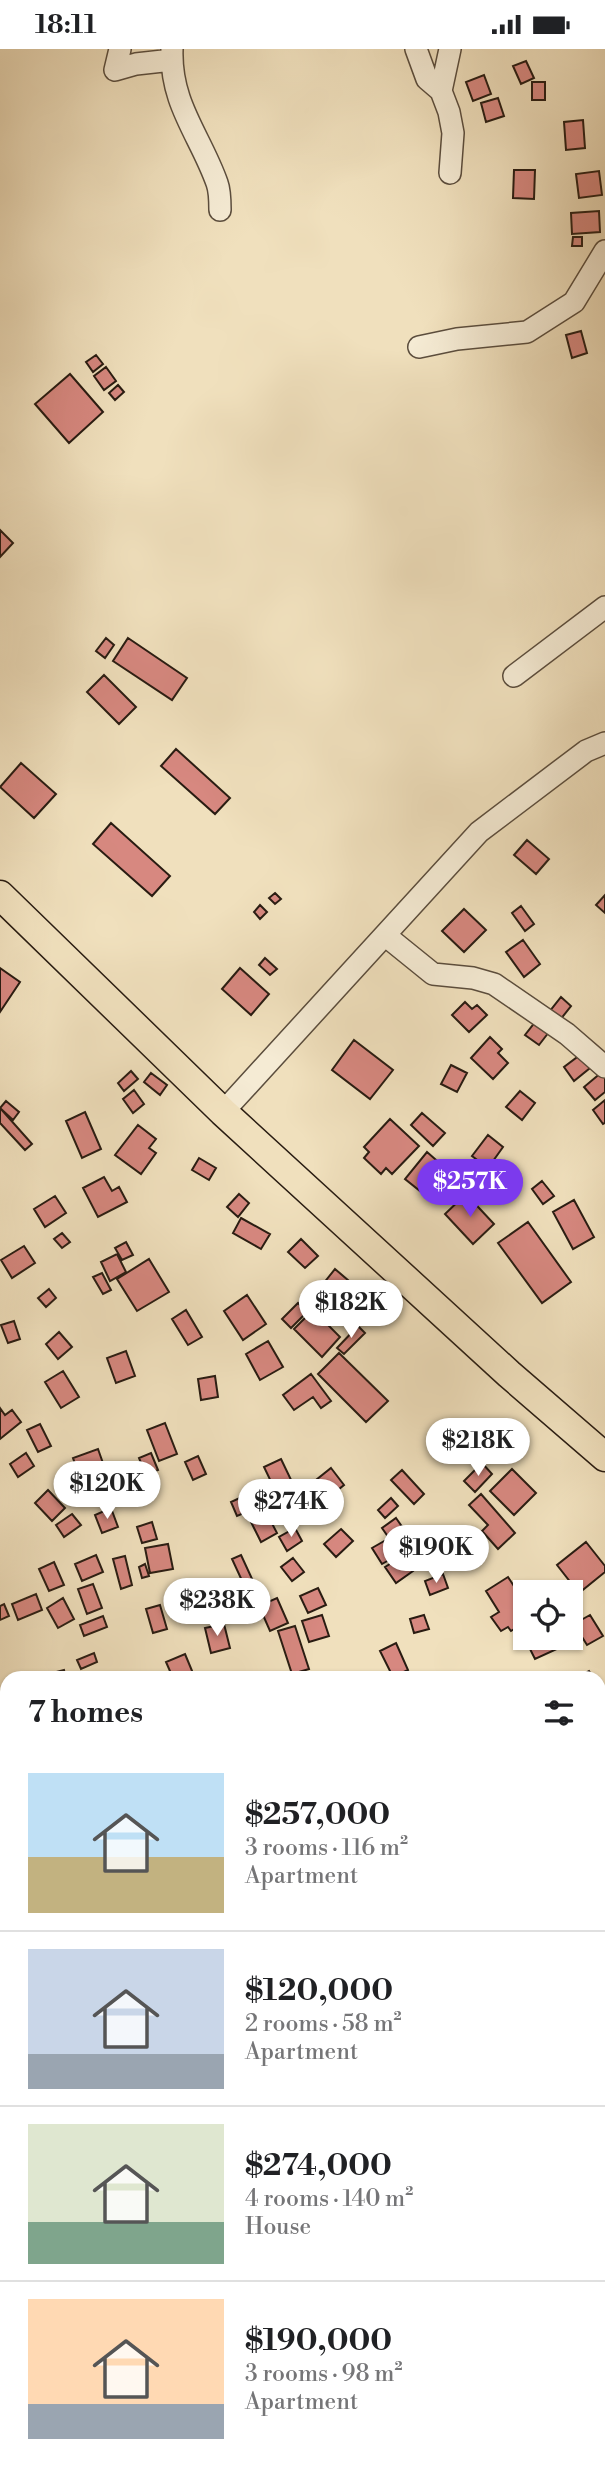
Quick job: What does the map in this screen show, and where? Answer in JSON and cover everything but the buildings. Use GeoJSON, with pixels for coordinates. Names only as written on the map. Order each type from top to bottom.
{"type":"FeatureCollection","features":[{"type":"Feature","properties":{"kind":"main road"},"geometry":{"type":"LineString","coordinates":[[0,895],[223,1112],[509,1374],[605,1457]]}},
{"type":"Feature","properties":{"kind":"street"},"geometry":{"type":"LineString","coordinates":[[120,49],[115,70],[172,54],[174,82],[186,118],[218,185],[220,210]]}},
{"type":"Feature","properties":{"kind":"street"},"geometry":{"type":"LineString","coordinates":[[416,49],[427,79],[441,91],[449,112],[453,133],[450,173]]}},
{"type":"Feature","properties":{"kind":"street"},"geometry":{"type":"LineString","coordinates":[[441,91],[450,49]]}},
{"type":"Feature","properties":{"kind":"street"},"geometry":{"type":"LineString","coordinates":[[419,347],[457,339],[527,332],[574,302],[605,251]]}},
{"type":"Feature","properties":{"kind":"street"},"geometry":{"type":"LineString","coordinates":[[514,675],[605,607]]}},
{"type":"Feature","properties":{"kind":"street"},"geometry":{"type":"LineString","coordinates":[[223,1112],[479,832],[586,751],[605,743]]}},
{"type":"Feature","properties":{"kind":"street"},"geometry":{"type":"LineString","coordinates":[[386,936],[433,974],[473,978],[494,984],[567,1034],[605,1067]]}}]}
